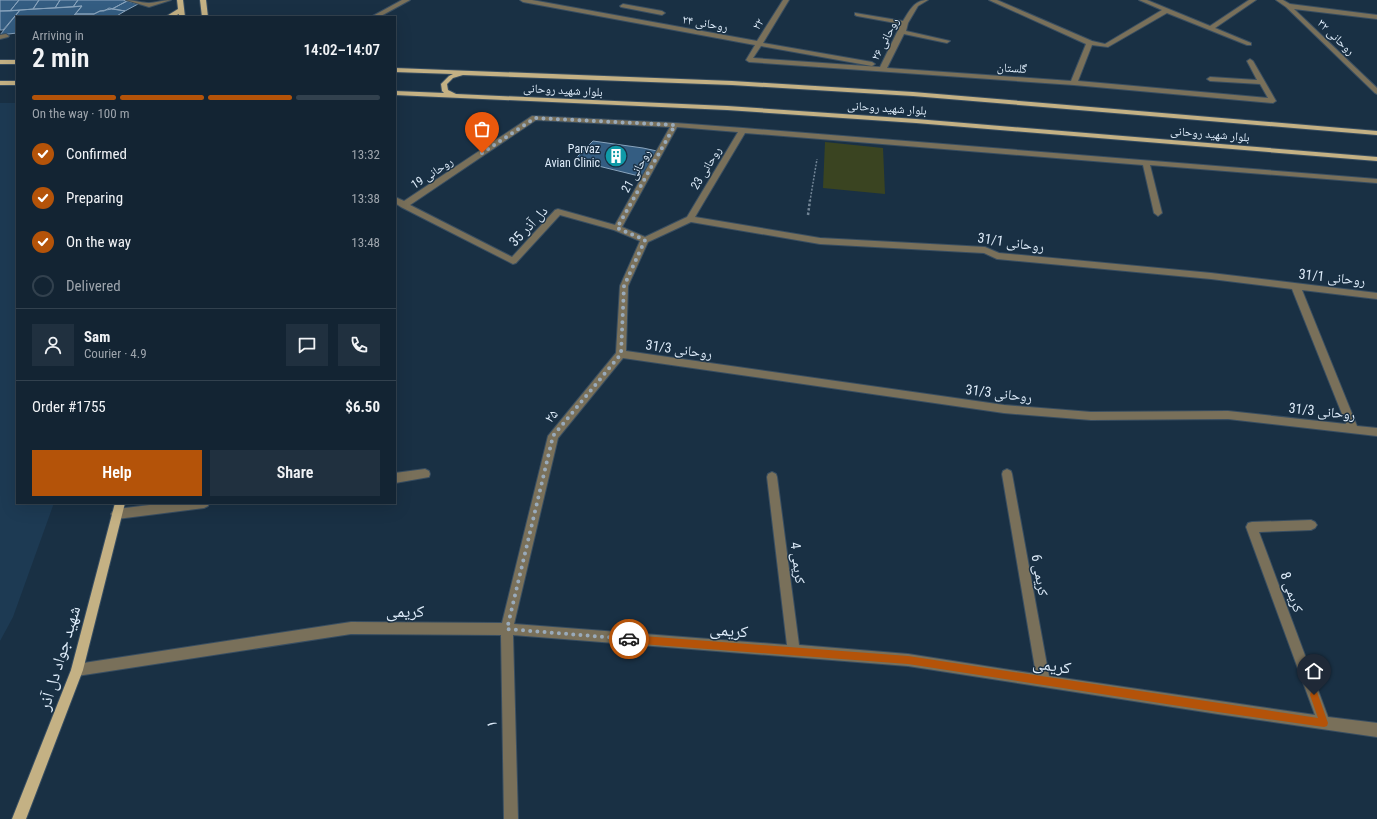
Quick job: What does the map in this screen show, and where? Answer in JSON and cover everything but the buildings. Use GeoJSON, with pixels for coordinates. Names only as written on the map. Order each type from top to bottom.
{"type":"FeatureCollection","features":[{"type":"Feature","properties":{"kind":"main road"},"geometry":{"type":"LineString","coordinates":[[180,0],[182,16]]}},
{"type":"Feature","properties":{"kind":"main road"},"geometry":{"type":"LineString","coordinates":[[203,0],[204,15]]}},
{"type":"Feature","properties":{"kind":"main road"},"geometry":{"type":"LineString","coordinates":[[170,16],[182,9]]}},
{"type":"Feature","properties":{"kind":"main road"},"geometry":{"type":"LineString","coordinates":[[0,62],[16,62]]}},
{"type":"Feature","properties":{"kind":"main road","name":"بلوار شهید روحانی"},"geometry":{"type":"LineString","coordinates":[[396,70],[732,83],[913,94],[1377,133]]}},
{"type":"Feature","properties":{"kind":"main road"},"geometry":{"type":"LineString","coordinates":[[454,96],[445,91],[444,84],[451,77],[463,73]]}},
{"type":"Feature","properties":{"kind":"main road"},"geometry":{"type":"LineString","coordinates":[[0,83],[16,83]]}},
{"type":"Feature","properties":{"kind":"main road","name":"بلوار شهید روحانی"},"geometry":{"type":"LineString","coordinates":[[396,93],[727,108],[916,121],[1377,159]]}},
{"type":"Feature","properties":{"kind":"main road","name":"شهید جواد دل آذر"},"geometry":{"type":"LineString","coordinates":[[19,819],[76,670],[118,509]]}},
{"type":"Feature","properties":{"kind":"street"},"geometry":{"type":"LineString","coordinates":[[129,0],[149,5],[168,0]]}},
{"type":"Feature","properties":{"kind":"street"},"geometry":{"type":"LineString","coordinates":[[376,16],[407,0]]}},
{"type":"Feature","properties":{"kind":"street","name":"روحانی ۲۴"},"geometry":{"type":"LineString","coordinates":[[523,0],[549,2],[612,17],[883,68]]}},
{"type":"Feature","properties":{"kind":"street"},"geometry":{"type":"LineString","coordinates":[[612,17],[628,0]]}},
{"type":"Feature","properties":{"kind":"street","name":"۲۲"},"geometry":{"type":"LineString","coordinates":[[749,60],[786,0]]}},
{"type":"Feature","properties":{"kind":"street","name":"روحانی ۲۶"},"geometry":{"type":"LineString","coordinates":[[883,68],[902,32],[905,23],[916,5],[925,0]]}},
{"type":"Feature","properties":{"kind":"street"},"geometry":{"type":"LineString","coordinates":[[992,0],[1090,43],[1106,46],[1167,10]]}},
{"type":"Feature","properties":{"kind":"street"},"geometry":{"type":"LineString","coordinates":[[1142,0],[1249,44]]}},
{"type":"Feature","properties":{"kind":"street"},"geometry":{"type":"LineString","coordinates":[[1211,28],[1253,0]]}},
{"type":"Feature","properties":{"kind":"street","name":"روحانی ۳۲"},"geometry":{"type":"LineString","coordinates":[[1279,0],[1288,6],[1374,85],[1377,92]]}},
{"type":"Feature","properties":{"kind":"street"},"geometry":{"type":"LineString","coordinates":[[623,6],[662,13]]}},
{"type":"Feature","properties":{"kind":"street"},"geometry":{"type":"LineString","coordinates":[[1288,6],[1377,17]]}},
{"type":"Feature","properties":{"kind":"street"},"geometry":{"type":"LineString","coordinates":[[857,14],[905,23]]}},
{"type":"Feature","properties":{"kind":"street"},"geometry":{"type":"LineString","coordinates":[[902,32],[947,41]]}},
{"type":"Feature","properties":{"kind":"street"},"geometry":{"type":"LineString","coordinates":[[1074,83],[1090,43]]}},
{"type":"Feature","properties":{"kind":"street","name":"گلستان"},"geometry":{"type":"LineString","coordinates":[[749,60],[883,68],[1273,101],[1262,82]]}},
{"type":"Feature","properties":{"kind":"street"},"geometry":{"type":"LineString","coordinates":[[1250,61],[1262,82]]}},
{"type":"Feature","properties":{"kind":"street"},"geometry":{"type":"LineString","coordinates":[[1210,79],[1262,82]]}},
{"type":"Feature","properties":{"kind":"street","name":"روحانی 19"},"geometry":{"type":"LineString","coordinates":[[404,205],[535,118],[743,130],[1374,180]]}},
{"type":"Feature","properties":{"kind":"street","name":"روحانی 21"},"geometry":{"type":"LineString","coordinates":[[617,228],[675,125]]}},
{"type":"Feature","properties":{"kind":"street","name":"روحانی 23"},"geometry":{"type":"LineString","coordinates":[[690,219],[743,130]]}},
{"type":"Feature","properties":{"kind":"street"},"geometry":{"type":"LineString","coordinates":[[1146,162],[1158,213]]}},
{"type":"Feature","properties":{"kind":"street"},"geometry":{"type":"LineString","coordinates":[[1374,180],[1377,188]]}},
{"type":"Feature","properties":{"kind":"street","name":"دل آذر 35"},"geometry":{"type":"LineString","coordinates":[[396,201],[513,261],[558,212],[617,228],[645,240]]}},
{"type":"Feature","properties":{"kind":"street"},"geometry":{"type":"LineString","coordinates":[[621,354],[624,286],[645,240],[690,219]]}},
{"type":"Feature","properties":{"kind":"street","name":"روحانی 31/1"},"geometry":{"type":"LineString","coordinates":[[690,219],[820,241],[985,250],[997,256],[1211,276],[1377,296]]}},
{"type":"Feature","properties":{"kind":"street"},"geometry":{"type":"LineString","coordinates":[[1296,287],[1353,429]]}},
{"type":"Feature","properties":{"kind":"street","name":"روحانی 31/3"},"geometry":{"type":"LineString","coordinates":[[621,354],[1004,409],[1091,416],[1228,415],[1377,432]]}},
{"type":"Feature","properties":{"kind":"street","name":"۲۵"},"geometry":{"type":"LineString","coordinates":[[507,629],[553,436],[621,354]]}},
{"type":"Feature","properties":{"kind":"street"},"geometry":{"type":"LineString","coordinates":[[396,478],[425,474]]}},
{"type":"Feature","properties":{"kind":"street","name":"کریمی 6"},"geometry":{"type":"LineString","coordinates":[[1007,474],[1044,681]]}},
{"type":"Feature","properties":{"kind":"street","name":"کریمی 4"},"geometry":{"type":"LineString","coordinates":[[772,477],[794,652]]}},
{"type":"Feature","properties":{"kind":"street"},"geometry":{"type":"LineString","coordinates":[[118,509],[190,504]]}},
{"type":"Feature","properties":{"kind":"street","name":"کریمی 8"},"geometry":{"type":"LineString","coordinates":[[1311,525],[1252,527],[1324,723]]}},
{"type":"Feature","properties":{"kind":"street","name":"کریمی"},"geometry":{"type":"LineString","coordinates":[[76,670],[351,628],[507,629],[908,660],[1377,730]]}},
{"type":"Feature","properties":{"kind":"street","name":"۱"},"geometry":{"type":"LineString","coordinates":[[507,629],[511,819]]}},
{"type":"Feature","properties":{"kind":"path"},"geometry":{"type":"LineString","coordinates":[[804,238],[820,136]]}},
{"type":"Feature","properties":{"kind":"shaded area"},"geometry":{"type":"Polygon","coordinates":[[[0,103],[16,103],[16,504],[54,504],[13,617],[0,641],[0,103]]]}},
{"type":"Feature","properties":{"kind":"green space"},"geometry":{"type":"Polygon","coordinates":[[[825,142],[883,148],[885,194],[823,188],[825,142]]]}},
{"type":"Feature","properties":{"kind":"way so far"},"geometry":{"type":"LineString","coordinates":[[482,153],[535,118],[675,125],[617,228],[645,240],[624,286],[621,354],[553,436],[507,629],[629,639]]}},
{"type":"Feature","properties":{"kind":"place","name":"Parvaz Avian Clinic"},"geometry":{"type":"Point","coordinates":[616,156]}},
{"type":"Feature","properties":{"kind":"route"},"geometry":{"type":"LineString","coordinates":[[629,639],[908,660],[1324,723],[1314,695]]}}]}
